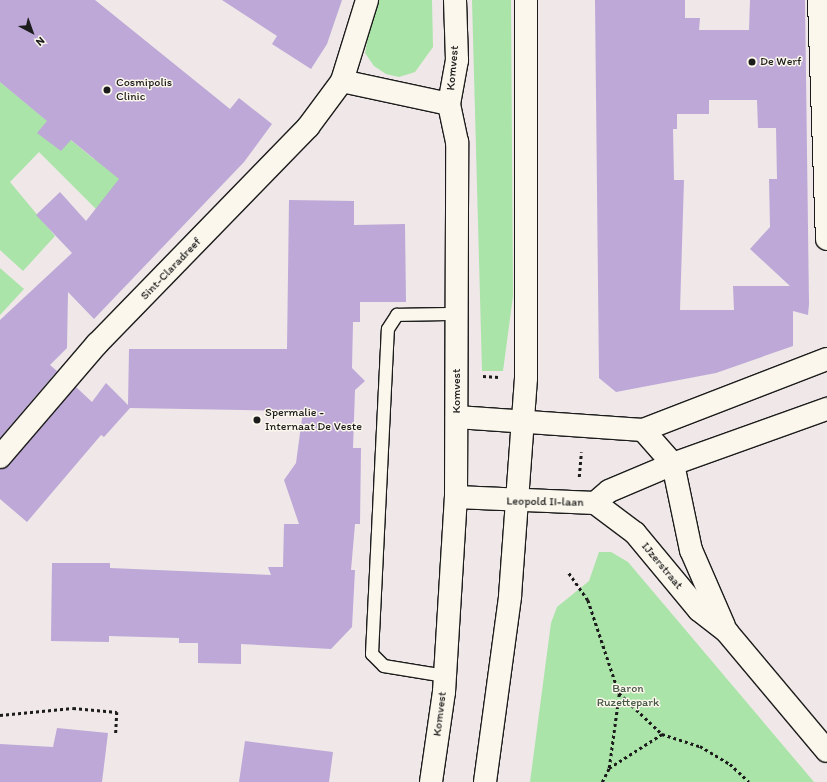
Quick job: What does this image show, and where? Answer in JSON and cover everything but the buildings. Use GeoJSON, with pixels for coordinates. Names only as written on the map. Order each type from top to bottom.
{"type":"FeatureCollection","features":[{"type":"Feature","properties":{"kind":"main road","name":"Sint-Claradreef"},"geometry":{"type":"LineString","coordinates":[[0,457],[97,344],[288,150],[342,81],[367,0]]}},
{"type":"Feature","properties":{"kind":"main road","name":"Komvest"},"geometry":{"type":"LineString","coordinates":[[431,782],[445,676],[456,497],[458,417],[457,142],[449,104],[457,60],[455,0]]}},
{"type":"Feature","properties":{"kind":"main road"},"geometry":{"type":"LineString","coordinates":[[485,782],[510,596],[518,502],[528,330],[526,0]]}},
{"type":"Feature","properties":{"kind":"main road"},"geometry":{"type":"LineString","coordinates":[[820,0],[827,238]]}},
{"type":"Feature","properties":{"kind":"main road"},"geometry":{"type":"LineString","coordinates":[[342,81],[449,104]]}},
{"type":"Feature","properties":{"kind":"main road"},"geometry":{"type":"LineString","coordinates":[[458,417],[523,419],[643,430],[827,359]]}},
{"type":"Feature","properties":{"kind":"main road","name":"Leopold II-laan"},"geometry":{"type":"LineString","coordinates":[[456,497],[518,502],[596,503],[609,491],[673,464],[827,409]]}},
{"type":"Feature","properties":{"kind":"main road"},"geometry":{"type":"LineString","coordinates":[[643,430],[673,464]]}},
{"type":"Feature","properties":{"kind":"main road","name":"IJzerstraat"},"geometry":{"type":"LineString","coordinates":[[673,464],[691,550],[727,632]]}},
{"type":"Feature","properties":{"kind":"main road","name":"IJzerstraat"},"geometry":{"type":"LineString","coordinates":[[596,503],[635,533],[699,610],[727,632],[827,751]]}},
{"type":"Feature","properties":{"kind":"lane"},"geometry":{"type":"LineString","coordinates":[[445,676],[384,666],[372,654],[388,329],[397,315],[457,314]]}},
{"type":"Feature","properties":{"kind":"path"},"geometry":{"type":"LineString","coordinates":[[483,376],[504,377]]}},
{"type":"Feature","properties":{"kind":"path"},"geometry":{"type":"LineString","coordinates":[[578,480],[581,449]]}},
{"type":"Feature","properties":{"kind":"path"},"geometry":{"type":"LineString","coordinates":[[569,573],[588,600],[620,693],[662,734],[700,746],[730,764],[749,782]]}},
{"type":"Feature","properties":{"kind":"path"},"geometry":{"type":"LineString","coordinates":[[602,782],[609,768],[620,693]]}},
{"type":"Feature","properties":{"kind":"path"},"geometry":{"type":"LineString","coordinates":[[0,715],[73,708],[117,712],[116,734]]}},
{"type":"Feature","properties":{"kind":"path"},"geometry":{"type":"LineString","coordinates":[[609,768],[662,734]]}},
{"type":"Feature","properties":{"kind":"green space"},"geometry":{"type":"Polygon","coordinates":[[[375,0],[432,0],[433,47],[415,72],[399,77],[386,74],[374,66],[365,53],[375,0]]]}},
{"type":"Feature","properties":{"kind":"green space"},"geometry":{"type":"Polygon","coordinates":[[[472,0],[511,0],[513,296],[503,371],[482,371],[472,0]]]}},
{"type":"Feature","properties":{"kind":"green space"},"geometry":{"type":"Polygon","coordinates":[[[0,82],[94,159],[132,114],[112,225],[39,152],[10,182],[55,236],[23,271],[0,250],[0,82]]]}},
{"type":"Feature","properties":{"kind":"green space"},"geometry":{"type":"Polygon","coordinates":[[[0,268],[24,289],[0,315],[0,268]]]}},
{"type":"Feature","properties":{"kind":"green space","name":"Baron Ruzettepark"},"geometry":{"type":"Polygon","coordinates":[[[599,552],[611,552],[628,562],[814,782],[530,782],[551,623],[557,607],[589,581],[599,552]]]}},
{"type":"Feature","properties":{"kind":"place","name":"De Werf"},"geometry":{"type":"Point","coordinates":[752,62]}},
{"type":"Feature","properties":{"kind":"place","name":"Cosmipolis Clinic"},"geometry":{"type":"Point","coordinates":[107,90]}},
{"type":"Feature","properties":{"kind":"place","name":"Spermalie - Internaat De Veste"},"geometry":{"type":"Point","coordinates":[257,420]}}]}
